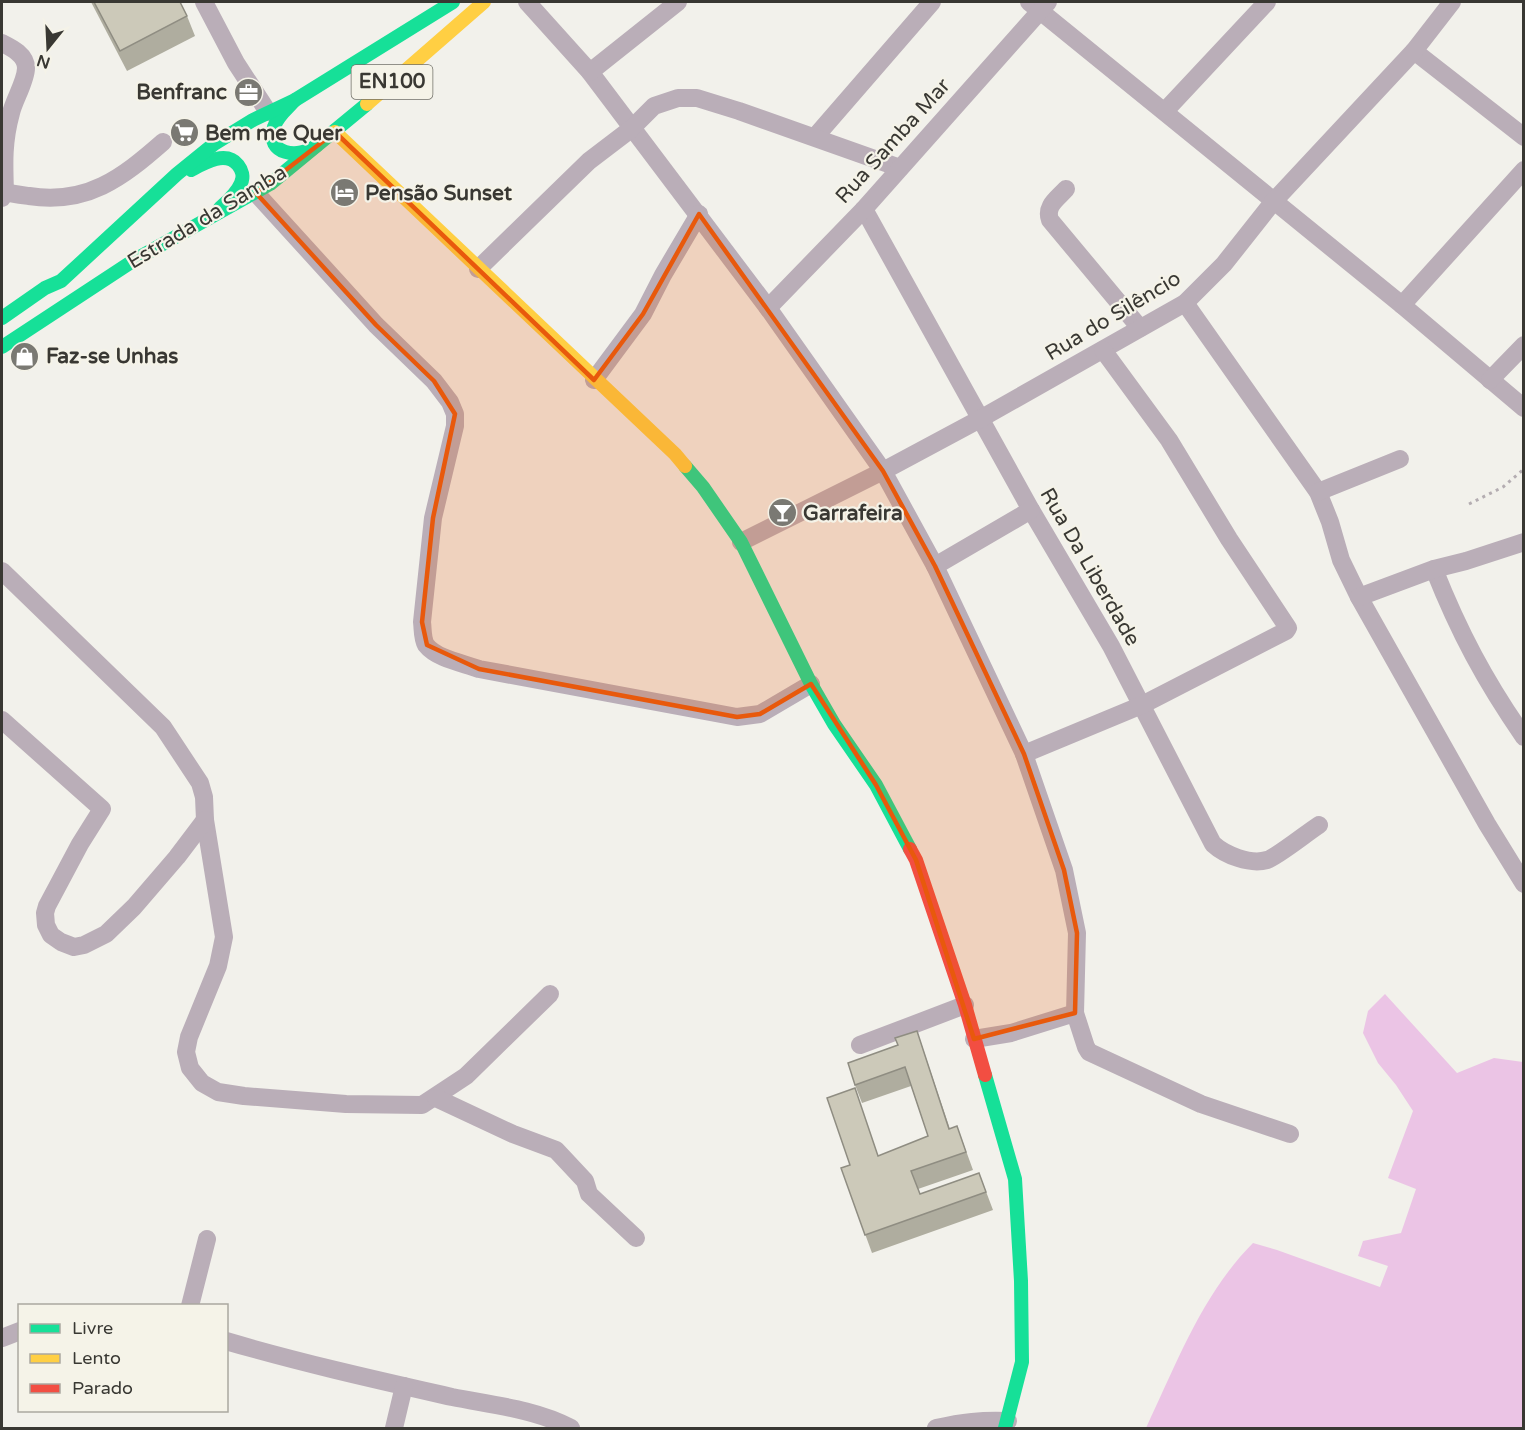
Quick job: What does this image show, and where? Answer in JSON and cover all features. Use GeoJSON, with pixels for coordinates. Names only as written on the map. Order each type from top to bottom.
{"type":"FeatureCollection","features":[{"type":"Feature","properties":{"kind":"street"},"geometry":{"type":"LineString","coordinates":[[204,2],[236,63],[268,112]]}},
{"type":"Feature","properties":{"kind":"street","name":"Estrada da Samba"},"geometry":{"type":"LineString","coordinates":[[2,318],[45,288],[61,281],[170,181],[213,145],[268,112],[295,100],[451,2]]}},
{"type":"Feature","properties":{"kind":"street","name":"Estrada da Samba"},"geometry":{"type":"LineString","coordinates":[[2,347],[136,259],[256,193],[323,143],[484,2]]}},
{"type":"Feature","properties":{"kind":"street"},"geometry":{"type":"LineString","coordinates":[[527,2],[590,72],[768,308],[883,471],[935,566],[1024,754],[1064,870],[1077,933],[1075,1013],[1089,1052],[1201,1104],[1290,1134]]}},
{"type":"Feature","properties":{"kind":"street"},"geometry":{"type":"LineString","coordinates":[[590,72],[678,2]]}},
{"type":"Feature","properties":{"kind":"street"},"geometry":{"type":"LineString","coordinates":[[815,137],[932,2]]}},
{"type":"Feature","properties":{"kind":"street"},"geometry":{"type":"LineString","coordinates":[[1165,111],[1267,2]]}},
{"type":"Feature","properties":{"kind":"street","name":"Rua do Silêncio"},"geometry":{"type":"LineString","coordinates":[[741,542],[883,471],[980,419],[1185,303],[1224,264],[1273,202],[1414,51],[1452,2]]}},
{"type":"Feature","properties":{"kind":"street"},"geometry":{"type":"LineString","coordinates":[[1040,4],[1273,202],[1402,305],[1524,408]]}},
{"type":"Feature","properties":{"kind":"street","name":"Rua Samba Mar"},"geometry":{"type":"LineString","coordinates":[[768,308],[864,209],[1040,4]]}},
{"type":"Feature","properties":{"kind":"street"},"geometry":{"type":"LineString","coordinates":[[2,43],[22,56],[26,68],[4,141],[3,194],[42,198],[89,192],[131,170],[163,142]]}},
{"type":"Feature","properties":{"kind":"street"},"geometry":{"type":"LineString","coordinates":[[1414,51],[1524,137]]}},
{"type":"Feature","properties":{"kind":"street"},"geometry":{"type":"LineString","coordinates":[[478,269],[590,161],[631,129],[654,106],[678,98],[697,98],[900,168]]}},
{"type":"Feature","properties":{"kind":"street"},"geometry":{"type":"LineString","coordinates":[[295,100],[275,125],[272,134],[274,143],[285,153],[294,154],[304,153],[323,143]]}},
{"type":"Feature","properties":{"kind":"street"},"geometry":{"type":"LineString","coordinates":[[335,132],[594,380],[675,454],[703,487],[741,542],[811,684],[834,724],[876,785],[916,860],[965,1005],[1015,1179],[1021,1281],[1022,1362],[1007,1425],[979,1420],[936,1428]]}},
{"type":"Feature","properties":{"kind":"street"},"geometry":{"type":"LineString","coordinates":[[170,181],[215,158],[232,160],[239,165],[243,172],[239,189],[204,222]]}},
{"type":"Feature","properties":{"kind":"street"},"geometry":{"type":"LineString","coordinates":[[1402,305],[1524,170]]}},
{"type":"Feature","properties":{"kind":"street"},"geometry":{"type":"LineString","coordinates":[[1066,189],[1049,207],[1050,220],[1140,328]]}},
{"type":"Feature","properties":{"kind":"street"},"geometry":{"type":"LineString","coordinates":[[256,193],[376,325],[434,381],[450,402],[455,414],[456,426],[433,519],[422,622],[423,636],[427,645],[438,654],[479,669],[737,717],[760,714],[811,684]]}},
{"type":"Feature","properties":{"kind":"street","name":"Rua Da Liberdade"},"geometry":{"type":"LineString","coordinates":[[864,209],[1031,510],[1111,646],[1213,844],[1220,850],[1243,858],[1256,861],[1268,860],[1319,825]]}},
{"type":"Feature","properties":{"kind":"street"},"geometry":{"type":"LineString","coordinates":[[594,380],[643,314],[699,214]]}},
{"type":"Feature","properties":{"kind":"street"},"geometry":{"type":"LineString","coordinates":[[1185,303],[1318,492],[1341,560],[1359,597],[1487,824],[1524,884]]}},
{"type":"Feature","properties":{"kind":"street"},"geometry":{"type":"LineString","coordinates":[[1490,380],[1524,345]]}},
{"type":"Feature","properties":{"kind":"street"},"geometry":{"type":"LineString","coordinates":[[1024,754],[1142,705],[1288,628],[1228,539],[1169,440],[1103,350]]}},
{"type":"Feature","properties":{"kind":"street"},"geometry":{"type":"LineString","coordinates":[[1318,492],[1400,459]]}},
{"type":"Feature","properties":{"kind":"street"},"geometry":{"type":"LineString","coordinates":[[935,566],[1031,510]]}},
{"type":"Feature","properties":{"kind":"street"},"geometry":{"type":"LineString","coordinates":[[1359,597],[1434,569],[1524,542]]}},
{"type":"Feature","properties":{"kind":"street"},"geometry":{"type":"LineString","coordinates":[[1434,569],[1449,607],[1480,671],[1524,737]]}},
{"type":"Feature","properties":{"kind":"street"},"geometry":{"type":"LineString","coordinates":[[2,571],[163,727],[200,783],[224,937],[218,966],[205,992],[186,1052],[189,1068],[202,1083],[218,1092],[255,1097],[346,1104],[422,1105],[436,1098],[466,1076],[550,994]]}},
{"type":"Feature","properties":{"kind":"street"},"geometry":{"type":"LineString","coordinates":[[2,720],[102,809],[80,844],[47,906],[46,925],[51,935],[61,942],[74,947],[106,934],[170,865],[205,820]]}},
{"type":"Feature","properties":{"kind":"street"},"geometry":{"type":"LineString","coordinates":[[860,1045],[965,1005]]}},
{"type":"Feature","properties":{"kind":"street"},"geometry":{"type":"LineString","coordinates":[[974,1039],[1011,1033],[1075,1013]]}},
{"type":"Feature","properties":{"kind":"street"},"geometry":{"type":"LineString","coordinates":[[436,1098],[513,1134],[556,1150],[585,1181],[589,1194],[636,1238]]}},
{"type":"Feature","properties":{"kind":"street"},"geometry":{"type":"LineString","coordinates":[[190,1304],[207,1239]]}},
{"type":"Feature","properties":{"kind":"street"},"geometry":{"type":"LineString","coordinates":[[2,1338],[18,1332]]}},
{"type":"Feature","properties":{"kind":"street"},"geometry":{"type":"LineString","coordinates":[[228,1342],[266,1353],[543,1417],[571,1428]]}},
{"type":"Feature","properties":{"kind":"street"},"geometry":{"type":"LineString","coordinates":[[393,1428],[404,1386]]}},
{"type":"Feature","properties":{"kind":"path"},"geometry":{"type":"LineString","coordinates":[[1469,504],[1503,487],[1524,469]]}},
{"type":"Feature","properties":{"kind":"highlighted area"},"geometry":{"type":"Polygon","coordinates":[[[335,132],[594,380],[643,314],[699,214],[883,471],[935,566],[1024,754],[1064,870],[1077,933],[1075,1013],[974,1039],[916,860],[876,785],[811,684],[760,714],[737,717],[479,669],[427,645],[422,622],[433,518],[455,414],[434,381],[376,325],[256,193],[335,132]]]}},
{"type":"Feature","properties":{"kind":"shaded area"},"geometry":{"type":"Polygon","coordinates":[[[1385,994],[1457,1073],[1494,1058],[1523,1062],[1523,1428],[1146,1428],[1205,1307],[1235,1263],[1253,1243],[1380,1287],[1388,1266],[1358,1256],[1363,1241],[1401,1233],[1416,1189],[1388,1178],[1413,1111],[1378,1063],[1363,1033],[1368,1011],[1385,994]]]}},
{"type":"Feature","properties":{"kind":"building"},"geometry":{"type":"Polygon","coordinates":[[[94,2],[180,2],[187,16],[120,51],[94,2]]]}},
{"type":"Feature","properties":{"kind":"building"},"geometry":{"type":"Polygon","coordinates":[[[917,1031],[949,1129],[957,1126],[966,1152],[911,1171],[920,1194],[979,1173],[986,1192],[865,1235],[841,1168],[850,1165],[827,1098],[855,1088],[878,1156],[928,1136],[905,1067],[855,1085],[848,1063],[898,1045],[895,1038],[917,1031]]]}},
{"type":"Feature","properties":{"kind":"traffic: fast"},"geometry":{"type":"LineString","coordinates":[[2,318],[45,288],[61,281],[177,174],[214,144],[253,120],[295,100],[453,2]]}},
{"type":"Feature","properties":{"kind":"traffic: fast"},"geometry":{"type":"LineString","coordinates":[[295,100],[275,123],[274,144],[285,152],[293,153],[316,146]]}},
{"type":"Feature","properties":{"kind":"traffic: fast"},"geometry":{"type":"LineString","coordinates":[[2,347],[136,259],[270,184],[367,104]]}},
{"type":"Feature","properties":{"kind":"traffic: fast"},"geometry":{"type":"LineString","coordinates":[[191,170],[208,161],[221,158],[227,158],[238,165],[242,174],[241,183],[235,193],[220,208]]}},
{"type":"Feature","properties":{"kind":"traffic: fast"},"geometry":{"type":"LineString","coordinates":[[685,466],[703,487],[741,542],[811,684],[834,724],[876,785],[910,849]]}},
{"type":"Feature","properties":{"kind":"traffic: fast"},"geometry":{"type":"LineString","coordinates":[[985,1075],[1015,1179],[1021,1281],[1022,1362],[1005,1428]]}},
{"type":"Feature","properties":{"kind":"traffic: slow"},"geometry":{"type":"LineString","coordinates":[[367,104],[484,2]]}},
{"type":"Feature","properties":{"kind":"traffic: slow"},"geometry":{"type":"LineString","coordinates":[[335,132],[685,466]]}},
{"type":"Feature","properties":{"kind":"traffic: jam"},"geometry":{"type":"LineString","coordinates":[[910,849],[916,860],[965,1005],[985,1075]]}},
{"type":"Feature","properties":{"kind":"place","name":"Benfranc"},"geometry":{"type":"Point","coordinates":[248,92]}},
{"type":"Feature","properties":{"kind":"place","name":"Bem me Quer"},"geometry":{"type":"Point","coordinates":[184,133]}},
{"type":"Feature","properties":{"kind":"place","name":"Pensão Sunset"},"geometry":{"type":"Point","coordinates":[344,193]}},
{"type":"Feature","properties":{"kind":"place","name":"Faz-se Unhas"},"geometry":{"type":"Point","coordinates":[25,356]}},
{"type":"Feature","properties":{"kind":"place","name":"Garrafeira"},"geometry":{"type":"Point","coordinates":[782,513]}}]}
